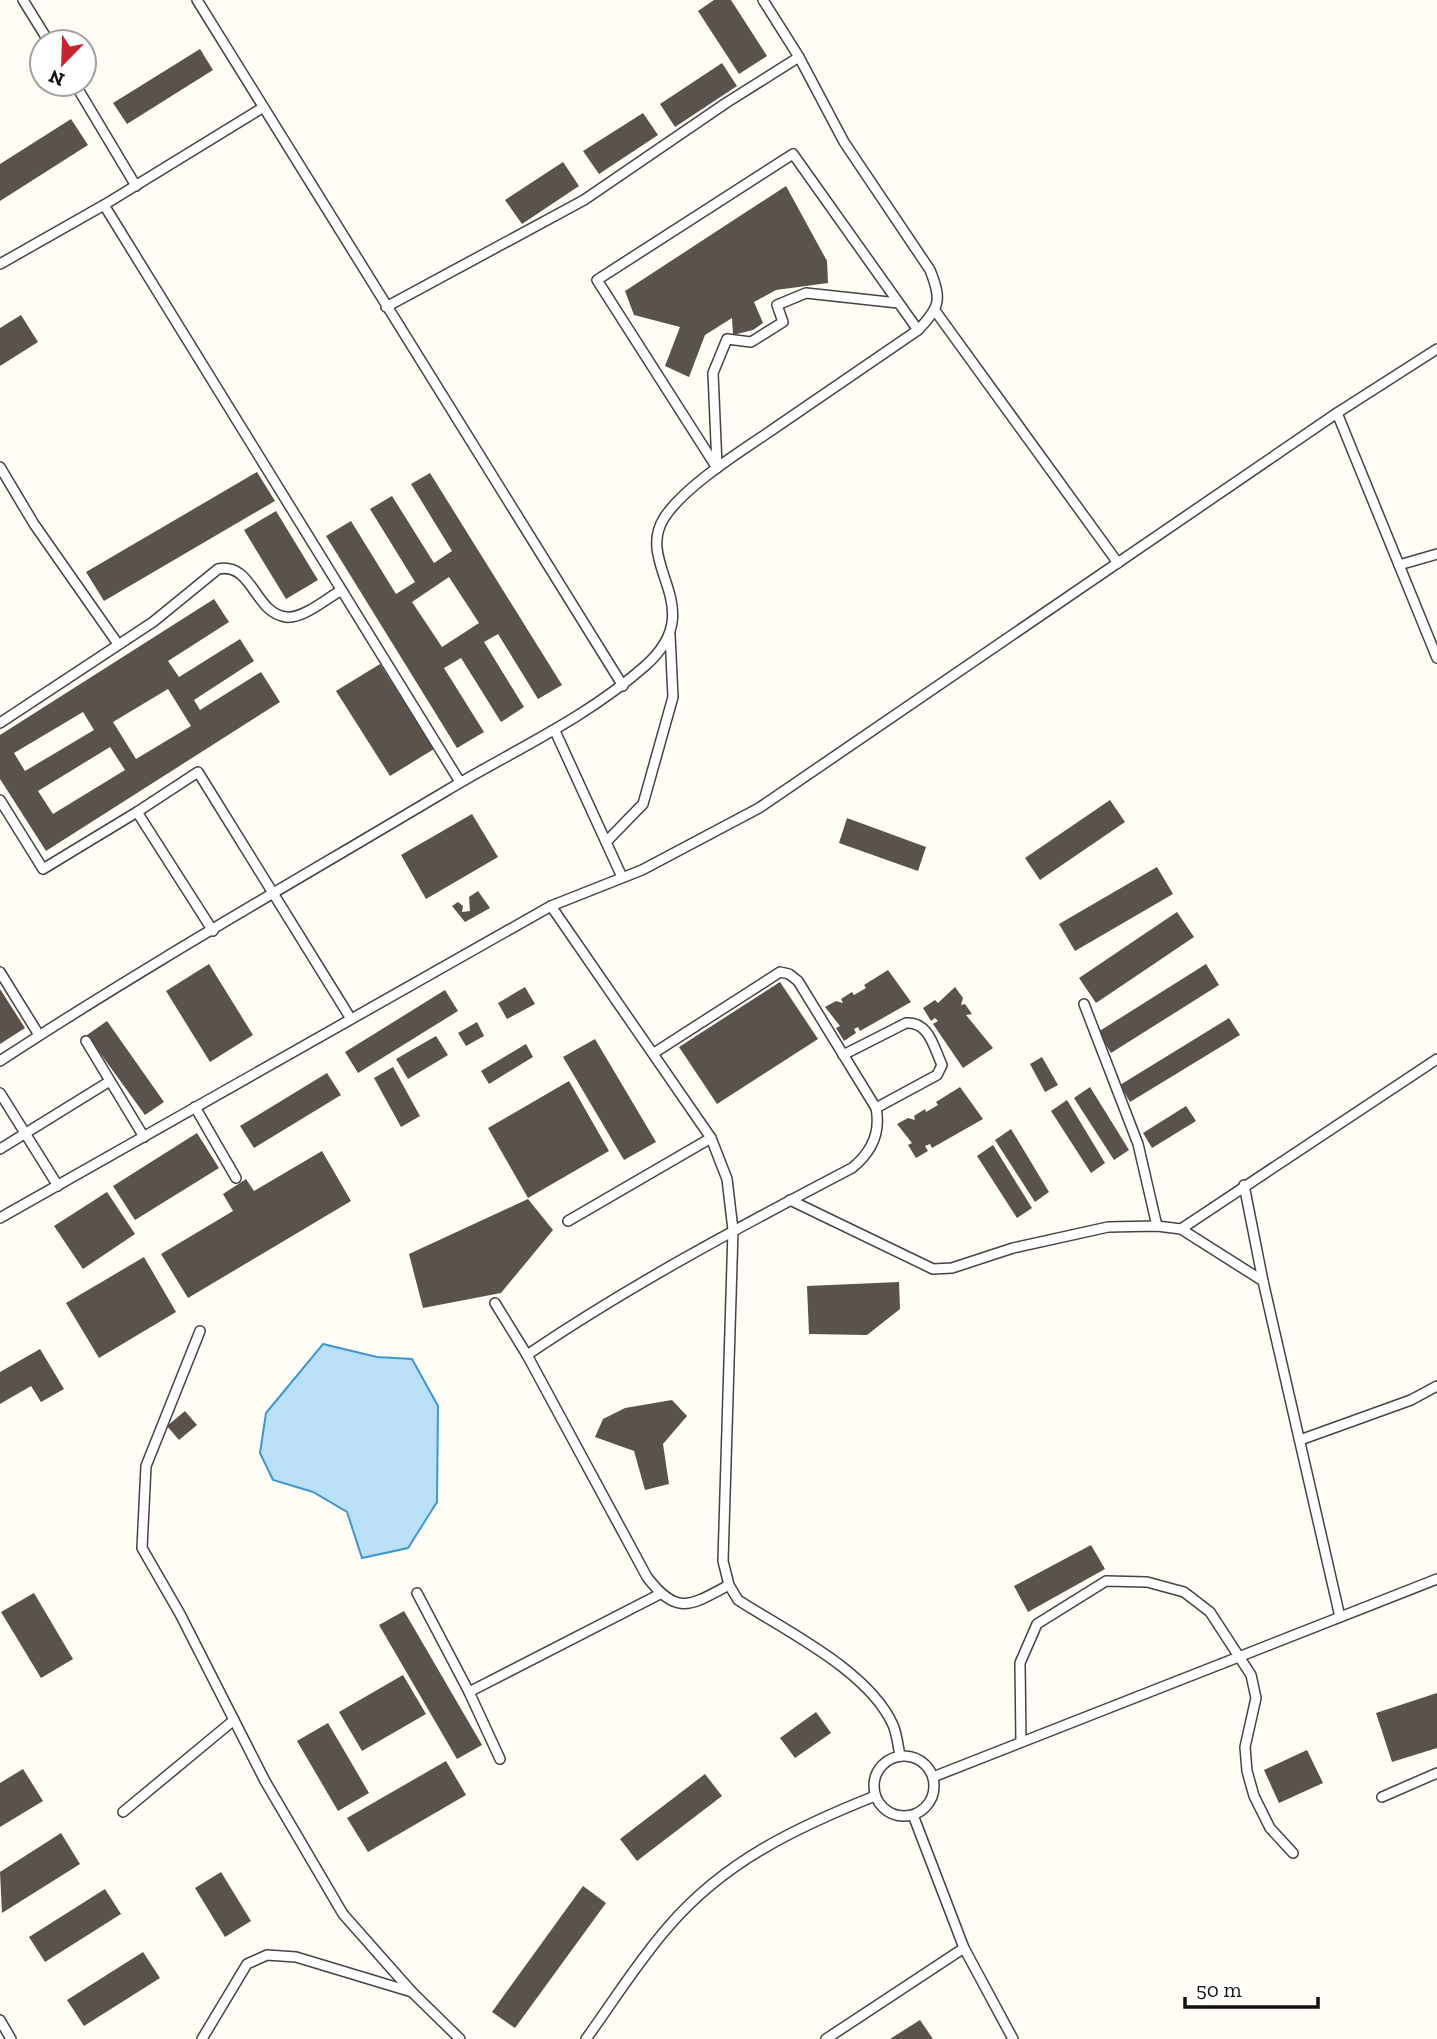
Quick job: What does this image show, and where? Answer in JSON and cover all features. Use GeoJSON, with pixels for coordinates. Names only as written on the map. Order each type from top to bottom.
{"type":"FeatureCollection","features":[{"type":"Feature","properties":{"kind":"lane"},"geometry":{"type":"LineString","coordinates":[[23,0],[40,28]]}},
{"type":"Feature","properties":{"kind":"lane"},"geometry":{"type":"LineString","coordinates":[[197,0],[623,686]]}},
{"type":"Feature","properties":{"kind":"lane"},"geometry":{"type":"LineString","coordinates":[[606,842],[643,804],[673,697],[670,635],[674,608],[658,551],[658,531],[665,517],[717,468],[918,330],[936,312],[938,290],[930,270],[844,142],[799,57],[763,0]]}},
{"type":"Feature","properties":{"kind":"lane"},"geometry":{"type":"LineString","coordinates":[[386,307],[584,200],[726,103],[799,57]]}},
{"type":"Feature","properties":{"kind":"lane"},"geometry":{"type":"LineString","coordinates":[[83,98],[136,186]]}},
{"type":"Feature","properties":{"kind":"lane"},"geometry":{"type":"LineString","coordinates":[[0,264],[136,186],[262,108]]}},
{"type":"Feature","properties":{"kind":"lane"},"geometry":{"type":"LineString","coordinates":[[717,468],[597,280],[793,154],[918,330]]}},
{"type":"Feature","properties":{"kind":"lane"},"geometry":{"type":"LineString","coordinates":[[104,205],[460,782]]}},
{"type":"Feature","properties":{"kind":"lane"},"geometry":{"type":"LineString","coordinates":[[717,468],[713,373],[727,339],[751,342],[783,322],[777,305],[806,293],[898,303]]}},
{"type":"Feature","properties":{"kind":"lane"},"geometry":{"type":"LineString","coordinates":[[936,312],[1118,563]]}},
{"type":"Feature","properties":{"kind":"lane"},"geometry":{"type":"LineString","coordinates":[[0,1218],[551,906],[622,877],[759,808],[1337,413],[1437,349]]}},
{"type":"Feature","properties":{"kind":"lane"},"geometry":{"type":"LineString","coordinates":[[1337,413],[1437,658]]}},
{"type":"Feature","properties":{"kind":"lane"},"geometry":{"type":"LineString","coordinates":[[0,467],[34,524],[118,644]]}},
{"type":"Feature","properties":{"kind":"lane"},"geometry":{"type":"LineString","coordinates":[[1399,565],[1437,554]]}},
{"type":"Feature","properties":{"kind":"lane"},"geometry":{"type":"LineString","coordinates":[[0,723],[153,622],[218,569],[229,566],[239,570],[270,610],[285,617],[299,615],[340,591]]}},
{"type":"Feature","properties":{"kind":"lane"},"geometry":{"type":"LineString","coordinates":[[0,1061],[460,782],[555,731],[623,686],[658,655],[670,635]]}},
{"type":"Feature","properties":{"kind":"lane"},"geometry":{"type":"LineString","coordinates":[[555,731],[622,877]]}},
{"type":"Feature","properties":{"kind":"lane"},"geometry":{"type":"LineString","coordinates":[[0,800],[43,870],[198,772],[351,1019]]}},
{"type":"Feature","properties":{"kind":"lane"},"geometry":{"type":"LineString","coordinates":[[137,812],[213,931]]}},
{"type":"Feature","properties":{"kind":"lane"},"geometry":{"type":"LineString","coordinates":[[551,906],[711,1138],[727,1179],[733,1230],[723,1561],[729,1586],[738,1600],[842,1668],[864,1686],[893,1725],[900,1756]]}},
{"type":"Feature","properties":{"kind":"lane"},"geometry":{"type":"LineString","coordinates":[[0,972],[39,1035]]}},
{"type":"Feature","properties":{"kind":"lane"},"geometry":{"type":"LineString","coordinates":[[527,1355],[570,1326],[733,1230],[864,1158],[877,1131],[876,1108],[798,981],[789,974],[779,972],[654,1054]]}},
{"type":"Feature","properties":{"kind":"lane"},"geometry":{"type":"LineString","coordinates":[[1084,1004],[1139,1144],[1157,1226]]}},
{"type":"Feature","properties":{"kind":"lane"},"geometry":{"type":"LineString","coordinates":[[843,1055],[906,1023],[916,1022],[924,1027],[942,1065],[937,1075],[876,1108]]}},
{"type":"Feature","properties":{"kind":"lane"},"geometry":{"type":"LineString","coordinates":[[86,1041],[144,1137]]}},
{"type":"Feature","properties":{"kind":"lane"},"geometry":{"type":"LineString","coordinates":[[1181,1229],[1437,1059]]}},
{"type":"Feature","properties":{"kind":"lane"},"geometry":{"type":"LineString","coordinates":[[0,1149],[110,1081]]}},
{"type":"Feature","properties":{"kind":"lane"},"geometry":{"type":"LineString","coordinates":[[0,1093],[58,1185]]}},
{"type":"Feature","properties":{"kind":"lane"},"geometry":{"type":"LineString","coordinates":[[195,1107],[236,1178]]}},
{"type":"Feature","properties":{"kind":"lane"},"geometry":{"type":"LineString","coordinates":[[568,1221],[711,1138]]}},
{"type":"Feature","properties":{"kind":"lane"},"geometry":{"type":"LineString","coordinates":[[1244,1185],[1263,1281],[1340,1617]]}},
{"type":"Feature","properties":{"kind":"lane"},"geometry":{"type":"LineString","coordinates":[[790,1200],[933,1269],[952,1268],[1013,1248],[1108,1227],[1157,1226],[1181,1229],[1263,1281]]}},
{"type":"Feature","properties":{"kind":"lane"},"geometry":{"type":"LineString","coordinates":[[495,1303],[527,1355],[647,1577],[660,1594],[674,1604],[690,1605],[729,1586]]}},
{"type":"Feature","properties":{"kind":"lane"},"geometry":{"type":"LineString","coordinates":[[200,1331],[146,1466],[142,1548],[180,1614],[265,1781],[343,1914],[412,1992],[460,2039]]}},
{"type":"Feature","properties":{"kind":"lane"},"geometry":{"type":"LineString","coordinates":[[1300,1440],[1411,1400],[1437,1387]]}},
{"type":"Feature","properties":{"kind":"lane"},"geometry":{"type":"LineString","coordinates":[[933,1777],[1437,1579]]}},
{"type":"Feature","properties":{"kind":"lane"},"geometry":{"type":"LineString","coordinates":[[1021,1742],[1020,1663],[1037,1624],[1106,1581],[1147,1582],[1184,1592],[1210,1612],[1251,1675],[1256,1698],[1245,1747],[1247,1771],[1254,1796],[1270,1828],[1293,1853]]}},
{"type":"Feature","properties":{"kind":"lane"},"geometry":{"type":"LineString","coordinates":[[418,1593],[500,1759]]}},
{"type":"Feature","properties":{"kind":"lane"},"geometry":{"type":"LineString","coordinates":[[469,1692],[660,1594]]}},
{"type":"Feature","properties":{"kind":"lane"},"geometry":{"type":"LineString","coordinates":[[123,1812],[234,1720]]}},
{"type":"Feature","properties":{"kind":"lane"},"geometry":{"type":"LineString","coordinates":[[900,1756],[923,1763],[933,1777],[931,1800],[913,1815],[890,1813],[875,1796],[877,1773],[884,1763],[900,1756]]}},
{"type":"Feature","properties":{"kind":"lane"},"geometry":{"type":"LineString","coordinates":[[1382,1797],[1437,1773]]}},
{"type":"Feature","properties":{"kind":"lane"},"geometry":{"type":"LineString","coordinates":[[586,2039],[668,1926],[723,1874],[778,1838],[875,1796]]}},
{"type":"Feature","properties":{"kind":"lane"},"geometry":{"type":"LineString","coordinates":[[913,1815],[964,1948],[1013,2039]]}},
{"type":"Feature","properties":{"kind":"lane"},"geometry":{"type":"LineString","coordinates":[[826,2039],[964,1948]]}},
{"type":"Feature","properties":{"kind":"lane"},"geometry":{"type":"LineString","coordinates":[[202,2039],[247,1964],[267,1955],[296,1956],[412,1992]]}},
{"type":"Feature","properties":{"kind":"lane"},"geometry":{"type":"LineString","coordinates":[[0,2020],[11,2039]]}},
{"type":"Feature","properties":{"kind":"water"},"geometry":{"type":"Polygon","coordinates":[[[323,1344],[377,1357],[412,1359],[438,1406],[437,1502],[408,1548],[362,1558],[347,1512],[313,1492],[273,1480],[260,1453],[266,1413],[323,1344]]]}},
{"type":"Feature","properties":{"kind":"building"},"geometry":{"type":"Polygon","coordinates":[[[714,0],[731,0],[767,56],[739,74],[698,11],[714,0]]]}},
{"type":"Feature","properties":{"kind":"building"},"geometry":{"type":"Polygon","coordinates":[[[200,49],[213,70],[127,124],[113,103],[200,49]]]}},
{"type":"Feature","properties":{"kind":"building"},"geometry":{"type":"Polygon","coordinates":[[[722,63],[737,86],[675,127],[660,104],[722,63]]]}},
{"type":"Feature","properties":{"kind":"building"},"geometry":{"type":"Polygon","coordinates":[[[643,113],[658,135],[599,174],[583,151],[643,113]]]}},
{"type":"Feature","properties":{"kind":"building"},"geometry":{"type":"Polygon","coordinates":[[[71,119],[88,145],[0,201],[0,164],[71,119]]]}},
{"type":"Feature","properties":{"kind":"building"},"geometry":{"type":"Polygon","coordinates":[[[563,162],[579,186],[522,224],[505,200],[563,162]]]}},
{"type":"Feature","properties":{"kind":"building"},"geometry":{"type":"Polygon","coordinates":[[[786,186],[827,261],[828,283],[776,290],[754,302],[763,323],[753,330],[733,335],[732,318],[705,335],[689,377],[665,366],[680,327],[634,315],[625,291],[786,186]]]}},
{"type":"Feature","properties":{"kind":"building"},"geometry":{"type":"Polygon","coordinates":[[[21,315],[38,342],[0,366],[0,328],[21,315]]]}},
{"type":"Feature","properties":{"kind":"building"},"geometry":{"type":"Polygon","coordinates":[[[257,472],[275,501],[104,601],[86,572],[257,472]]]}},
{"type":"Feature","properties":{"kind":"building"},"geometry":{"type":"Polygon","coordinates":[[[430,473],[562,685],[538,699],[498,634],[484,642],[524,707],[501,722],[461,658],[444,668],[484,732],[457,748],[326,536],[351,521],[396,594],[415,582],[370,509],[392,496],[434,563],[452,551],[411,484],[430,473]],[[449,577],[412,602],[442,647],[479,623],[449,577]]]}},
{"type":"Feature","properties":{"kind":"building"},"geometry":{"type":"Polygon","coordinates":[[[276,511],[318,580],[286,599],[244,530],[276,511]]]}},
{"type":"Feature","properties":{"kind":"building"},"geometry":{"type":"Polygon","coordinates":[[[214,599],[229,622],[168,661],[179,677],[240,639],[254,661],[194,700],[200,710],[261,672],[280,702],[46,851],[0,779],[0,735],[214,599]],[[168,689],[113,722],[136,759],[191,726],[168,689]],[[83,712],[14,753],[25,771],[94,730],[83,712]],[[110,747],[38,791],[53,814],[125,770],[110,747]]]}},
{"type":"Feature","properties":{"kind":"building"},"geometry":{"type":"Polygon","coordinates":[[[380,664],[434,749],[390,776],[336,691],[380,664]]]}},
{"type":"Feature","properties":{"kind":"building"},"geometry":{"type":"Polygon","coordinates":[[[1110,800],[1125,822],[1040,880],[1025,858],[1110,800]]]}},
{"type":"Feature","properties":{"kind":"building"},"geometry":{"type":"Polygon","coordinates":[[[472,814],[498,857],[426,899],[401,855],[472,814]]]}},
{"type":"Feature","properties":{"kind":"building"},"geometry":{"type":"Polygon","coordinates":[[[847,818],[926,847],[918,871],[839,843],[847,818]]]}},
{"type":"Feature","properties":{"kind":"building"},"geometry":{"type":"Polygon","coordinates":[[[1157,867],[1173,894],[1075,951],[1059,924],[1157,867]]]}},
{"type":"Feature","properties":{"kind":"building"},"geometry":{"type":"Polygon","coordinates":[[[478,891],[490,908],[465,922],[452,906],[458,902],[463,906],[462,912],[470,911],[469,897],[478,891]]]}},
{"type":"Feature","properties":{"kind":"building"},"geometry":{"type":"Polygon","coordinates":[[[1177,912],[1194,937],[1096,1003],[1079,978],[1177,912]]]}},
{"type":"Feature","properties":{"kind":"building"},"geometry":{"type":"Polygon","coordinates":[[[209,964],[253,1035],[210,1062],[166,991],[209,964]]]}},
{"type":"Feature","properties":{"kind":"building"},"geometry":{"type":"Polygon","coordinates":[[[1206,964],[1219,985],[1111,1053],[1098,1032],[1206,964]]]}},
{"type":"Feature","properties":{"kind":"building"},"geometry":{"type":"Polygon","coordinates":[[[888,970],[911,1002],[860,1031],[858,1027],[854,1029],[856,1033],[844,1041],[836,1028],[840,1026],[825,1007],[836,1001],[843,1003],[841,999],[866,988],[864,985],[888,970]]]}},
{"type":"Feature","properties":{"kind":"building"},"geometry":{"type":"Polygon","coordinates":[[[780,982],[818,1039],[717,1104],[679,1047],[780,982]]]}},
{"type":"Feature","properties":{"kind":"building"},"geometry":{"type":"Polygon","coordinates":[[[525,987],[535,1004],[507,1019],[498,1003],[525,987]]]}},
{"type":"Feature","properties":{"kind":"building"},"geometry":{"type":"Polygon","coordinates":[[[955,987],[963,998],[961,1005],[965,1004],[972,1014],[966,1015],[993,1048],[963,1068],[933,1024],[938,1021],[935,1018],[931,1021],[923,1008],[935,1000],[938,1003],[955,987]]]}},
{"type":"Feature","properties":{"kind":"building"},"geometry":{"type":"Polygon","coordinates":[[[0,989],[25,1028],[0,1044],[0,989]]]}},
{"type":"Feature","properties":{"kind":"building"},"geometry":{"type":"Polygon","coordinates":[[[445,990],[458,1011],[358,1073],[345,1052],[445,990]]]}},
{"type":"Feature","properties":{"kind":"building"},"geometry":{"type":"Polygon","coordinates":[[[1229,1018],[1240,1035],[1130,1102],[1120,1085],[1229,1018]]]}},
{"type":"Feature","properties":{"kind":"building"},"geometry":{"type":"Polygon","coordinates":[[[107,1021],[164,1102],[145,1115],[87,1035],[107,1021]]]}},
{"type":"Feature","properties":{"kind":"building"},"geometry":{"type":"Polygon","coordinates":[[[477,1022],[484,1036],[466,1046],[458,1033],[477,1022]]]}},
{"type":"Feature","properties":{"kind":"building"},"geometry":{"type":"Polygon","coordinates":[[[436,1036],[448,1055],[408,1079],[396,1059],[436,1036]]]}},
{"type":"Feature","properties":{"kind":"building"},"geometry":{"type":"Polygon","coordinates":[[[595,1039],[656,1142],[624,1160],[563,1057],[595,1039]]]}},
{"type":"Feature","properties":{"kind":"building"},"geometry":{"type":"Polygon","coordinates":[[[526,1044],[533,1057],[489,1084],[481,1071],[526,1044]]]}},
{"type":"Feature","properties":{"kind":"building"},"geometry":{"type":"Polygon","coordinates":[[[1042,1057],[1058,1085],[1045,1092],[1030,1064],[1042,1057]]]}},
{"type":"Feature","properties":{"kind":"building"},"geometry":{"type":"Polygon","coordinates":[[[393,1067],[420,1116],[401,1127],[374,1078],[393,1067]]]}},
{"type":"Feature","properties":{"kind":"building"},"geometry":{"type":"Polygon","coordinates":[[[327,1073],[341,1095],[254,1148],[240,1126],[327,1073]]]}},
{"type":"Feature","properties":{"kind":"building"},"geometry":{"type":"Polygon","coordinates":[[[569,1081],[609,1151],[528,1198],[488,1128],[569,1081]]]}},
{"type":"Feature","properties":{"kind":"building"},"geometry":{"type":"Polygon","coordinates":[[[960,1087],[983,1119],[932,1148],[930,1144],[925,1146],[928,1151],[916,1158],[908,1145],[912,1143],[897,1124],[908,1118],[915,1120],[914,1116],[938,1105],[936,1102],[960,1087]]]}},
{"type":"Feature","properties":{"kind":"building"},"geometry":{"type":"Polygon","coordinates":[[[1090,1087],[1129,1150],[1114,1160],[1074,1098],[1090,1087]]]}},
{"type":"Feature","properties":{"kind":"building"},"geometry":{"type":"Polygon","coordinates":[[[1067,1100],[1105,1163],[1091,1173],[1051,1111],[1067,1100]]]}},
{"type":"Feature","properties":{"kind":"building"},"geometry":{"type":"Polygon","coordinates":[[[1186,1106],[1196,1121],[1152,1148],[1143,1133],[1186,1106]]]}},
{"type":"Feature","properties":{"kind":"building"},"geometry":{"type":"Polygon","coordinates":[[[1011,1129],[1049,1192],[1035,1202],[995,1140],[1011,1129]]]}},
{"type":"Feature","properties":{"kind":"building"},"geometry":{"type":"Polygon","coordinates":[[[197,1133],[219,1168],[135,1220],[113,1186],[197,1133]]]}},
{"type":"Feature","properties":{"kind":"building"},"geometry":{"type":"Polygon","coordinates":[[[993,1145],[1032,1208],[1017,1218],[977,1156],[993,1145]]]}},
{"type":"Feature","properties":{"kind":"building"},"geometry":{"type":"Polygon","coordinates":[[[322,1151],[351,1201],[188,1298],[161,1254],[233,1211],[223,1194],[246,1179],[254,1191],[322,1151]]]}},
{"type":"Feature","properties":{"kind":"building"},"geometry":{"type":"Polygon","coordinates":[[[107,1192],[135,1234],[83,1269],[54,1226],[107,1192]]]}},
{"type":"Feature","properties":{"kind":"building"},"geometry":{"type":"Polygon","coordinates":[[[528,1199],[553,1230],[501,1293],[423,1308],[409,1254],[528,1199]]]}},
{"type":"Feature","properties":{"kind":"building"},"geometry":{"type":"Polygon","coordinates":[[[144,1257],[176,1312],[99,1358],[66,1303],[144,1257]]]}},
{"type":"Feature","properties":{"kind":"building"},"geometry":{"type":"Polygon","coordinates":[[[899,1282],[900,1309],[867,1335],[809,1334],[807,1286],[899,1282]]]}},
{"type":"Feature","properties":{"kind":"building"},"geometry":{"type":"Polygon","coordinates":[[[40,1349],[64,1389],[41,1402],[31,1386],[0,1404],[0,1372],[40,1349]]]}},
{"type":"Feature","properties":{"kind":"building"},"geometry":{"type":"Polygon","coordinates":[[[672,1400],[687,1416],[663,1444],[669,1484],[645,1490],[634,1451],[595,1437],[603,1419],[625,1408],[672,1400]]]}},
{"type":"Feature","properties":{"kind":"building"},"geometry":{"type":"Polygon","coordinates":[[[185,1411],[197,1425],[179,1440],[167,1426],[185,1411]]]}},
{"type":"Feature","properties":{"kind":"building"},"geometry":{"type":"Polygon","coordinates":[[[1091,1545],[1105,1569],[1028,1612],[1014,1586],[1091,1545]]]}},
{"type":"Feature","properties":{"kind":"building"},"geometry":{"type":"Polygon","coordinates":[[[34,1593],[73,1659],[41,1678],[1,1612],[34,1593]]]}},
{"type":"Feature","properties":{"kind":"building"},"geometry":{"type":"Polygon","coordinates":[[[404,1611],[482,1745],[457,1759],[379,1625],[404,1611]]]}},
{"type":"Feature","properties":{"kind":"building"},"geometry":{"type":"Polygon","coordinates":[[[403,1675],[426,1714],[362,1751],[339,1712],[403,1675]]]}},
{"type":"Feature","properties":{"kind":"building"},"geometry":{"type":"Polygon","coordinates":[[[1437,1693],[1437,1748],[1392,1762],[1376,1713],[1437,1693]]]}},
{"type":"Feature","properties":{"kind":"building"},"geometry":{"type":"Polygon","coordinates":[[[816,1712],[831,1733],[795,1758],[780,1738],[816,1712]]]}},
{"type":"Feature","properties":{"kind":"building"},"geometry":{"type":"Polygon","coordinates":[[[328,1723],[369,1793],[338,1811],[297,1741],[328,1723]]]}},
{"type":"Feature","properties":{"kind":"building"},"geometry":{"type":"Polygon","coordinates":[[[1307,1750],[1323,1783],[1279,1803],[1264,1770],[1307,1750]]]}},
{"type":"Feature","properties":{"kind":"building"},"geometry":{"type":"Polygon","coordinates":[[[446,1761],[466,1795],[368,1852],[347,1818],[446,1761]]]}},
{"type":"Feature","properties":{"kind":"building"},"geometry":{"type":"Polygon","coordinates":[[[23,1769],[43,1801],[0,1827],[0,1783],[23,1769]]]}},
{"type":"Feature","properties":{"kind":"building"},"geometry":{"type":"Polygon","coordinates":[[[705,1774],[722,1796],[637,1861],[620,1839],[705,1774]]]}},
{"type":"Feature","properties":{"kind":"building"},"geometry":{"type":"Polygon","coordinates":[[[61,1833],[80,1864],[2,1913],[0,1872],[61,1833]]]}},
{"type":"Feature","properties":{"kind":"building"},"geometry":{"type":"Polygon","coordinates":[[[221,1872],[251,1921],[225,1937],[195,1888],[221,1872]]]}},
{"type":"Feature","properties":{"kind":"building"},"geometry":{"type":"Polygon","coordinates":[[[583,1886],[606,1903],[515,2028],[492,2012],[583,1886]]]}},
{"type":"Feature","properties":{"kind":"building"},"geometry":{"type":"Polygon","coordinates":[[[105,1889],[121,1914],[45,1962],[29,1937],[105,1889]]]}},
{"type":"Feature","properties":{"kind":"building"},"geometry":{"type":"Polygon","coordinates":[[[143,1952],[160,1978],[84,2026],[67,2000],[143,1952]]]}},
{"type":"Feature","properties":{"kind":"building"},"geometry":{"type":"Polygon","coordinates":[[[920,2020],[933,2039],[890,2039],[920,2020]]]}}]}
